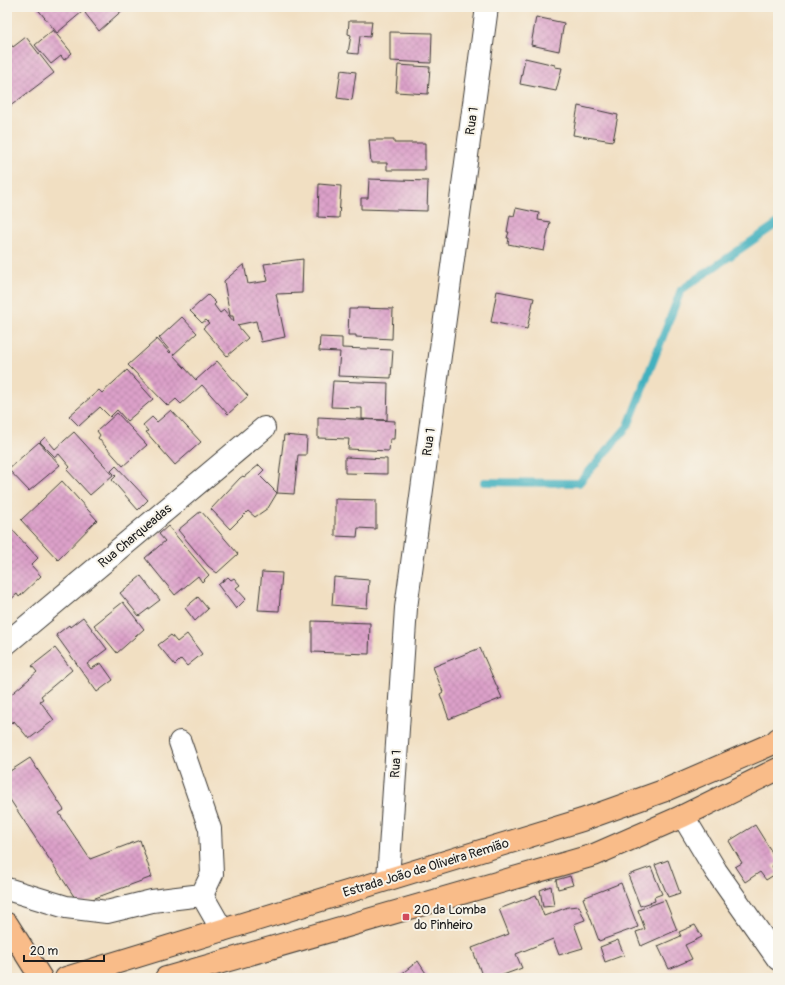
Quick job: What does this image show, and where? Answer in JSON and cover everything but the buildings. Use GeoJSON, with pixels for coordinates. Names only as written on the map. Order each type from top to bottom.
{"type":"FeatureCollection","features":[{"type":"Feature","properties":{"kind":"main road","name":"Estrada João de Oliveira Remião"},"geometry":{"type":"LineString","coordinates":[[66,978],[589,817],[663,791],[774,743],[778,739]]}},
{"type":"Feature","properties":{"kind":"main road"},"geometry":{"type":"LineString","coordinates":[[166,978],[594,855],[683,816],[778,768]]}},
{"type":"Feature","properties":{"kind":"main road"},"geometry":{"type":"LineString","coordinates":[[7,924],[41,978]]}},
{"type":"Feature","properties":{"kind":"street","name":"Rua 1"},"geometry":{"type":"LineString","coordinates":[[388,879],[406,608],[487,7]]}},
{"type":"Feature","properties":{"kind":"street","name":"Rua Charqueadas"},"geometry":{"type":"LineString","coordinates":[[7,644],[264,428]]}},
{"type":"Feature","properties":{"kind":"street"},"geometry":{"type":"LineString","coordinates":[[180,742],[210,829],[212,874],[202,895]]}},
{"type":"Feature","properties":{"kind":"street"},"geometry":{"type":"LineString","coordinates":[[683,816],[716,871],[778,960]]}},
{"type":"Feature","properties":{"kind":"street"},"geometry":{"type":"LineString","coordinates":[[7,889],[66,907],[108,912],[152,901],[202,895]]}},
{"type":"Feature","properties":{"kind":"street"},"geometry":{"type":"LineString","coordinates":[[202,895],[222,930]]}},
{"type":"Feature","properties":{"kind":"waterway"},"geometry":{"type":"LineString","coordinates":[[484,482],[579,483],[628,426],[681,290],[778,223]]}},
{"type":"Feature","properties":{"kind":"place","name":"20 da Lomba do Pinheiro"},"geometry":{"type":"Point","coordinates":[406,917]}}]}
